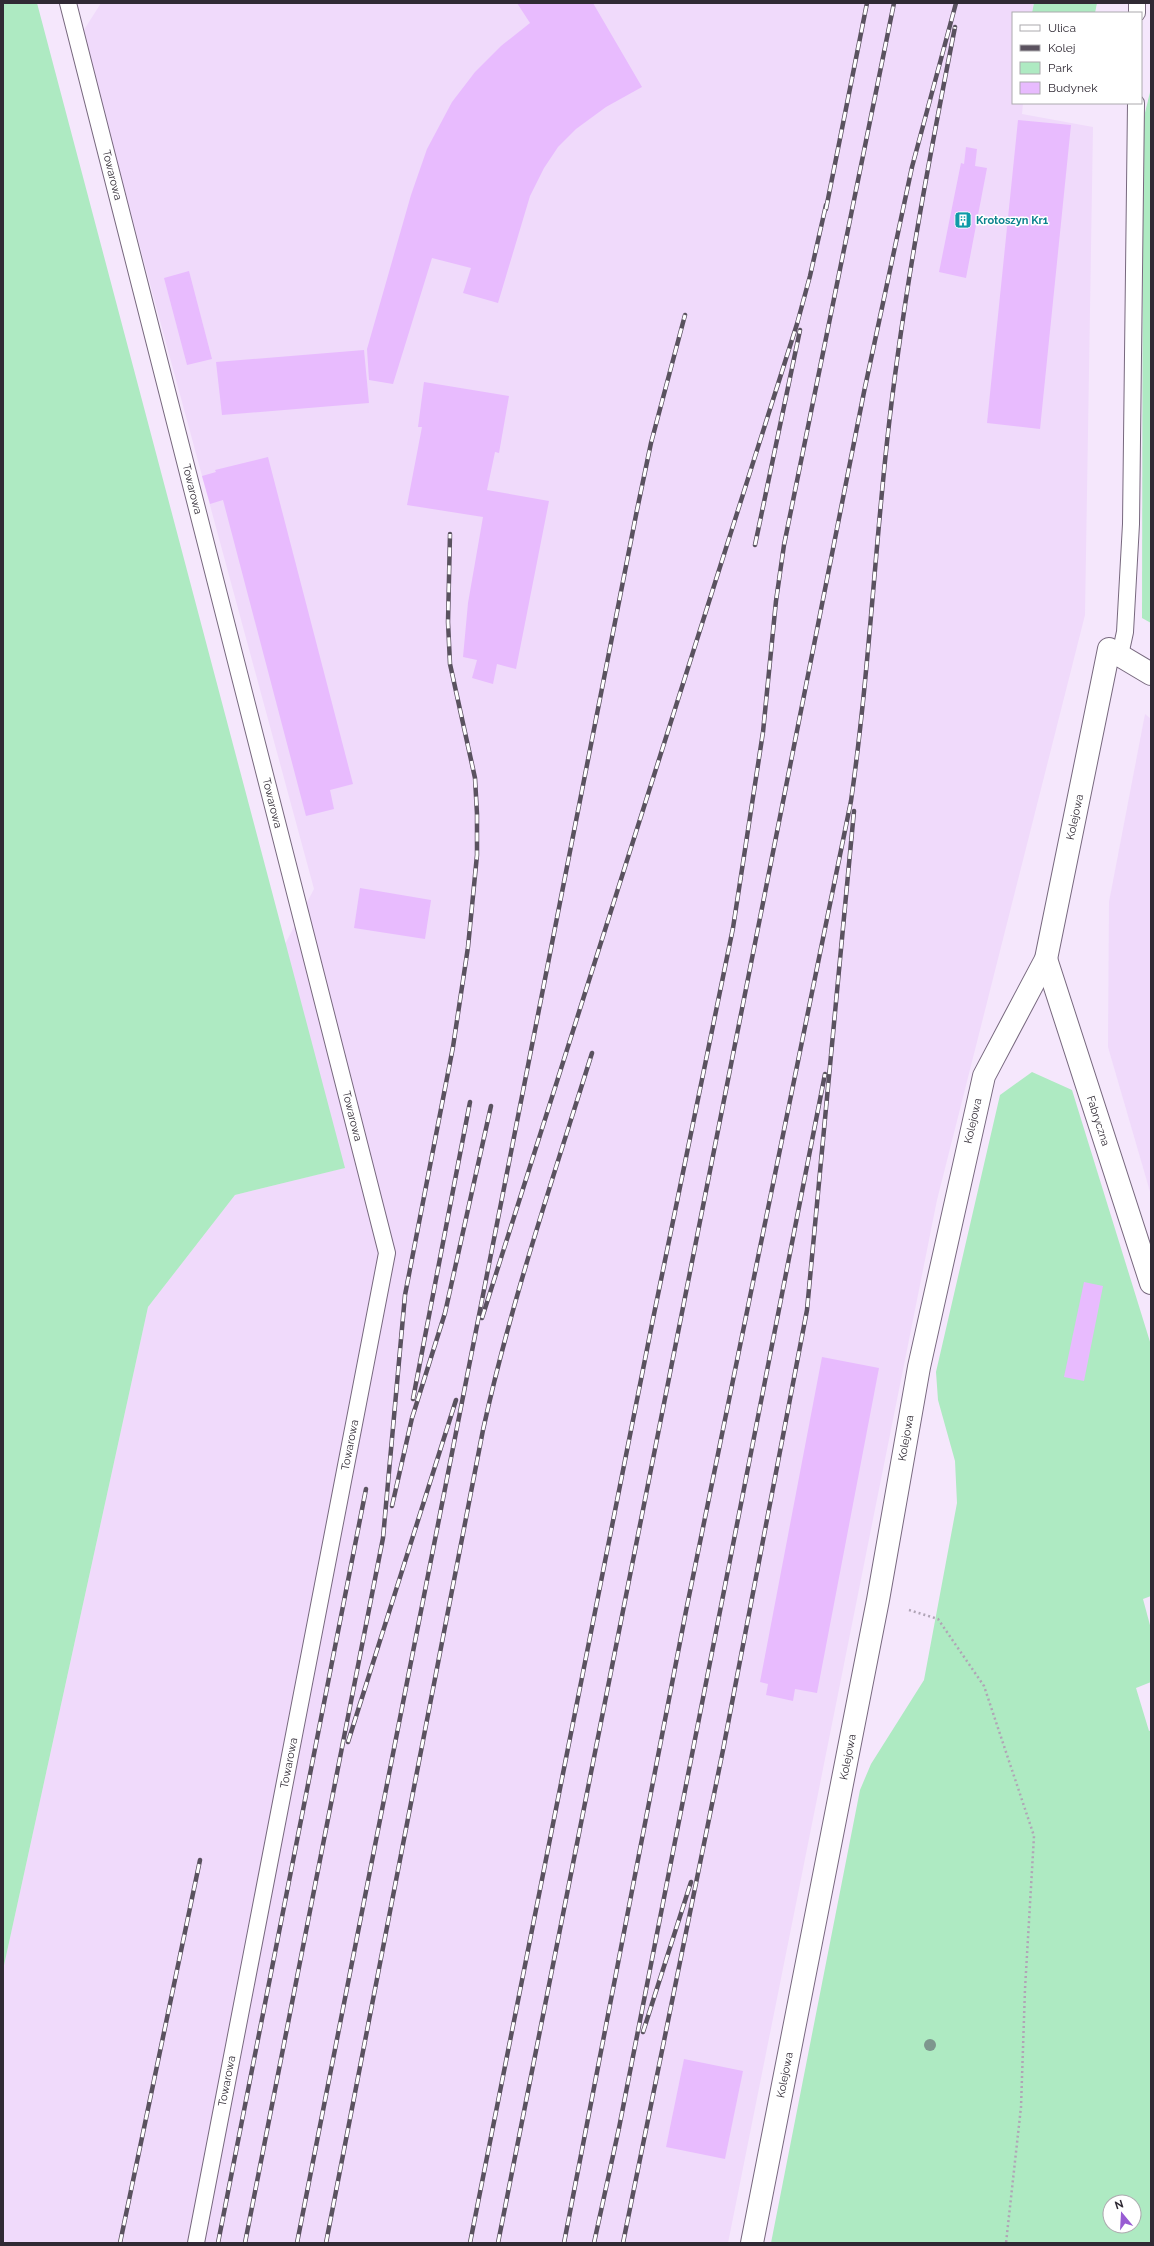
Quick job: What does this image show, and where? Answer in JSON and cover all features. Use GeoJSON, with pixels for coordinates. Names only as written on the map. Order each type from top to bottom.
{"type":"FeatureCollection","features":[{"type":"Feature","properties":{"kind":"street"},"geometry":{"type":"LineString","coordinates":[[1115,652],[1151,674]]}},
{"type":"Feature","properties":{"kind":"street","name":"Kolejowa"},"geometry":{"type":"LineString","coordinates":[[752,2243],[878,1600],[919,1367],[984,1076],[1046,959],[1115,652]]}},
{"type":"Feature","properties":{"kind":"street","name":"Fabryczna"},"geometry":{"type":"LineString","coordinates":[[1046,959],[1151,1284]]}},
{"type":"Feature","properties":{"kind":"lane","name":"Towarowa"},"geometry":{"type":"LineString","coordinates":[[68,3],[387,1253],[196,2243]]}},
{"type":"Feature","properties":{"kind":"lane"},"geometry":{"type":"LineString","coordinates":[[1115,652],[1125,632],[1131,524],[1136,104]]}},
{"type":"Feature","properties":{"kind":"path"},"geometry":{"type":"LineString","coordinates":[[878,1600],[938,1619],[984,1686],[1034,1836],[1025,1989],[1021,2107],[1006,2243]]}},
{"type":"Feature","properties":{"kind":"shaded area"},"geometry":{"type":"Polygon","coordinates":[[[101,3],[1034,3],[1032,12],[1012,12],[1012,104],[1023,104],[1022,114],[1093,127],[1085,615],[937,1200],[728,2243],[3,2243],[3,1970],[148,1307],[235,1195],[344,1168],[285,944],[314,889],[82,33],[101,3]]]}},
{"type":"Feature","properties":{"kind":"shaded area"},"geometry":{"type":"Polygon","coordinates":[[[1145,714],[1151,719],[1151,1195],[1108,1047],[1109,902],[1145,714]]]}},
{"type":"Feature","properties":{"kind":"green space"},"geometry":{"type":"Polygon","coordinates":[[[3,3],[37,3],[345,1168],[235,1195],[148,1307],[3,1970],[3,3]]]}},
{"type":"Feature","properties":{"kind":"green space"},"geometry":{"type":"Polygon","coordinates":[[[1034,3],[1097,3],[1095,12],[1032,12],[1034,3]]]}},
{"type":"Feature","properties":{"kind":"green space"},"geometry":{"type":"Polygon","coordinates":[[[1151,88],[1151,623],[1142,618],[1143,121],[1151,88]]]}},
{"type":"Feature","properties":{"kind":"green space"},"geometry":{"type":"Polygon","coordinates":[[[1032,1072],[1072,1090],[1151,1345],[1151,1596],[1143,1599],[1151,1629],[1151,1682],[1136,1688],[1149,1731],[1151,1730],[1151,2243],[771,2243],[860,1790],[871,1764],[924,1680],[957,1503],[955,1461],[938,1400],[936,1372],[1000,1095],[1032,1072]]]}},
{"type":"Feature","properties":{"kind":"building"},"geometry":{"type":"Polygon","coordinates":[[[517,3],[593,3],[642,87],[606,107],[576,129],[558,147],[544,168],[530,196],[498,303],[463,293],[471,268],[432,258],[393,384],[369,380],[367,349],[411,195],[427,149],[452,102],[475,72],[501,46],[530,23],[517,3]]]}},
{"type":"Feature","properties":{"kind":"building"},"geometry":{"type":"Polygon","coordinates":[[[1018,120],[1071,125],[1040,429],[987,423],[1018,120]]]}},
{"type":"Feature","properties":{"kind":"building","name":"Krotoszyn Kr1"},"geometry":{"type":"Polygon","coordinates":[[[966,147],[977,149],[975,166],[987,168],[966,278],[939,272],[961,163],[964,164],[966,147]]]}},
{"type":"Feature","properties":{"kind":"building"},"geometry":{"type":"Polygon","coordinates":[[[189,271],[212,359],[187,365],[164,278],[189,271]]]}},
{"type":"Feature","properties":{"kind":"building"},"geometry":{"type":"Polygon","coordinates":[[[364,350],[369,403],[222,415],[216,362],[364,350]]]}},
{"type":"Feature","properties":{"kind":"building"},"geometry":{"type":"Polygon","coordinates":[[[424,382],[509,396],[499,453],[495,452],[487,490],[549,501],[516,669],[497,664],[493,684],[472,678],[477,660],[463,657],[468,603],[483,517],[407,505],[422,427],[418,427],[424,382]]]}},
{"type":"Feature","properties":{"kind":"building"},"geometry":{"type":"Polygon","coordinates":[[[268,457],[353,784],[330,790],[334,809],[306,816],[223,500],[210,504],[202,476],[216,472],[215,470],[268,457]]]}},
{"type":"Feature","properties":{"kind":"building"},"geometry":{"type":"Polygon","coordinates":[[[360,888],[431,900],[425,939],[354,928],[360,888]]]}},
{"type":"Feature","properties":{"kind":"building"},"geometry":{"type":"Polygon","coordinates":[[[1084,1282],[1103,1286],[1084,1381],[1064,1377],[1084,1282]]]}},
{"type":"Feature","properties":{"kind":"building"},"geometry":{"type":"Polygon","coordinates":[[[822,1357],[879,1368],[817,1693],[795,1689],[793,1701],[766,1695],[768,1684],[760,1682],[822,1357]]]}},
{"type":"Feature","properties":{"kind":"building"},"geometry":{"type":"Polygon","coordinates":[[[684,2059],[743,2071],[725,2159],[666,2147],[684,2059]]]}},
{"type":"Feature","properties":{"kind":"railway"},"geometry":{"type":"LineString","coordinates":[[826,209],[867,3]]}},
{"type":"Feature","properties":{"kind":"railway"},"geometry":{"type":"LineString","coordinates":[[470,2243],[653,1319],[733,928],[763,732],[776,601],[784,545],[894,3]]}},
{"type":"Feature","properties":{"kind":"railway"},"geometry":{"type":"LineString","coordinates":[[498,2243],[864,392],[912,167],[956,3]]}},
{"type":"Feature","properties":{"kind":"railway"},"geometry":{"type":"LineString","coordinates":[[564,2243],[686,1611],[851,801],[862,712],[882,487],[893,390],[916,234],[955,27]]}},
{"type":"Feature","properties":{"kind":"railway"},"geometry":{"type":"LineString","coordinates":[[482,1318],[797,324],[810,276],[826,205]]}},
{"type":"Feature","properties":{"kind":"railway"},"geometry":{"type":"LineString","coordinates":[[297,2243],[637,510],[651,443],[685,315]]}},
{"type":"Feature","properties":{"kind":"railway"},"geometry":{"type":"LineString","coordinates":[[755,545],[800,330]]}},
{"type":"Feature","properties":{"kind":"railway"},"geometry":{"type":"LineString","coordinates":[[245,2243],[383,1538],[405,1295],[453,1047],[468,947],[477,855],[477,814],[475,778],[450,664],[448,622],[450,534]]}},
{"type":"Feature","properties":{"kind":"railway"},"geometry":{"type":"LineString","coordinates":[[623,2243],[723,1750],[807,1310],[854,811]]}},
{"type":"Feature","properties":{"kind":"railway"},"geometry":{"type":"LineString","coordinates":[[326,2243],[483,1430],[506,1335],[548,1193],[592,1053]]}},
{"type":"Feature","properties":{"kind":"railway"},"geometry":{"type":"LineString","coordinates":[[594,2243],[619,2128],[825,1074]]}},
{"type":"Feature","properties":{"kind":"railway"},"geometry":{"type":"LineString","coordinates":[[413,1399],[470,1102]]}},
{"type":"Feature","properties":{"kind":"railway"},"geometry":{"type":"LineString","coordinates":[[392,1506],[412,1418],[445,1313],[491,1106]]}},
{"type":"Feature","properties":{"kind":"railway"},"geometry":{"type":"LineString","coordinates":[[348,1742],[456,1400]]}},
{"type":"Feature","properties":{"kind":"railway"},"geometry":{"type":"LineString","coordinates":[[218,2243],[366,1489]]}},
{"type":"Feature","properties":{"kind":"railway"},"geometry":{"type":"LineString","coordinates":[[120,2243],[200,1860]]}},
{"type":"Feature","properties":{"kind":"railway"},"geometry":{"type":"LineString","coordinates":[[643,2032],[691,1882]]}},
{"type":"Feature","properties":{"kind":"place","name":"Krotoszyn Kr1"},"geometry":{"type":"Point","coordinates":[963,220]}}]}
